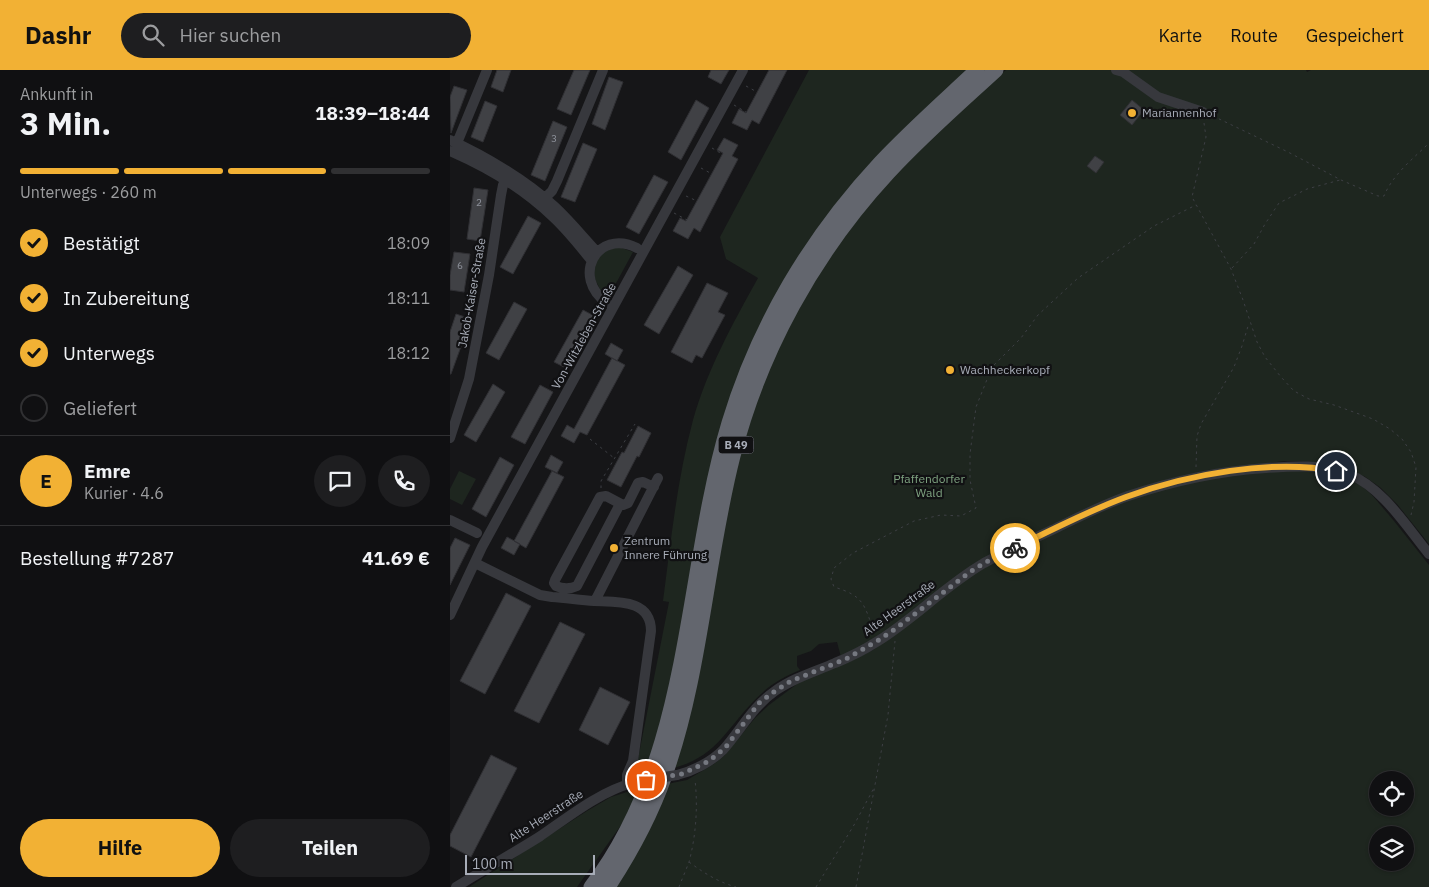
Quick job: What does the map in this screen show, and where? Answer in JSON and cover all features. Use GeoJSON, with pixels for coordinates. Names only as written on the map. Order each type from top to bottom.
{"type":"FeatureCollection","features":[{"type":"Feature","properties":{"kind":"highway","name":"B 49"},"geometry":{"type":"LineString","coordinates":[[591,887],[611,858],[633,817],[646,790],[661,745],[678,677],[707,514],[720,455],[741,387],[768,324],[812,248],[856,190],[911,131],[977,70]]}},
{"type":"Feature","properties":{"kind":"highway","name":"B 49"},"geometry":{"type":"LineString","coordinates":[[608,887],[642,827],[665,774],[683,712],[720,516],[733,458],[754,391],[780,330],[822,256],[867,197],[920,140],[996,70]]}},
{"type":"Feature","properties":{"kind":"street"},"geometry":{"type":"LineString","coordinates":[[487,70],[454,145],[508,177],[566,218],[594,256]]}},
{"type":"Feature","properties":{"kind":"street"},"geometry":{"type":"LineString","coordinates":[[542,201],[552,191],[557,181],[602,70]]}},
{"type":"Feature","properties":{"kind":"street","name":"Von-Witzleben-Straße"},"geometry":{"type":"LineString","coordinates":[[450,615],[475,563],[544,433],[743,70]]}},
{"type":"Feature","properties":{"kind":"street"},"geometry":{"type":"LineString","coordinates":[[1116,70],[1123,72],[1158,96],[1203,112]]}},
{"type":"Feature","properties":{"kind":"street","name":"Jakob-Kaiser-Straße"},"geometry":{"type":"LineString","coordinates":[[450,438],[469,379],[489,275],[501,195],[508,177]]}},
{"type":"Feature","properties":{"kind":"street"},"geometry":{"type":"LineString","coordinates":[[607,303],[598,296],[592,287],[590,271],[594,256],[606,246],[618,243],[637,248]]}},
{"type":"Feature","properties":{"kind":"street","name":"Alte Heerstraße"},"geometry":{"type":"LineString","coordinates":[[456,887],[610,791],[630,783],[677,775],[709,761],[721,752],[759,703],[775,691],[791,681],[846,659],[877,641],[970,572],[1002,554],[1137,493],[1196,477],[1246,469],[1287,466],[1314,467],[1336,471],[1349,474],[1367,484],[1385,500],[1429,554]]}},
{"type":"Feature","properties":{"kind":"street"},"geometry":{"type":"LineString","coordinates":[[594,601],[656,482],[640,482],[628,503],[623,505],[606,496],[598,499],[554,583],[556,586],[564,588],[577,586],[620,504]]}},
{"type":"Feature","properties":{"kind":"street"},"geometry":{"type":"LineString","coordinates":[[450,520],[477,533]]}},
{"type":"Feature","properties":{"kind":"street"},"geometry":{"type":"LineString","coordinates":[[475,563],[540,594],[552,597],[631,604],[645,612],[650,622],[651,631],[633,761],[627,775],[630,783]]}},
{"type":"Feature","properties":{"kind":"path"},"geometry":{"type":"LineString","coordinates":[[743,85],[757,92]]}},
{"type":"Feature","properties":{"kind":"path"},"geometry":{"type":"LineString","coordinates":[[732,104],[746,112]]}},
{"type":"Feature","properties":{"kind":"path"},"geometry":{"type":"LineString","coordinates":[[1203,112],[1288,152],[1341,180],[1378,196],[1384,196],[1388,185],[1399,172],[1429,143]]}},
{"type":"Feature","properties":{"kind":"path"},"geometry":{"type":"LineString","coordinates":[[1203,112],[1206,137],[1192,197],[1231,269],[1257,342],[1265,357],[1294,391],[1309,399],[1334,405],[1373,419],[1402,439],[1412,452],[1416,467],[1414,502],[1410,518],[1405,525]]}},
{"type":"Feature","properties":{"kind":"path"},"geometry":{"type":"LineString","coordinates":[[709,147],[722,154]]}},
{"type":"Feature","properties":{"kind":"path"},"geometry":{"type":"LineString","coordinates":[[698,167],[712,174]]}},
{"type":"Feature","properties":{"kind":"path"},"geometry":{"type":"LineString","coordinates":[[1231,269],[1254,244],[1265,224],[1280,204],[1306,189],[1341,180]]}},
{"type":"Feature","properties":{"kind":"path"},"geometry":{"type":"LineString","coordinates":[[683,194],[697,201]]}},
{"type":"Feature","properties":{"kind":"path"},"geometry":{"type":"LineString","coordinates":[[877,641],[862,601],[849,591],[834,587],[831,579],[834,568],[853,553],[914,521],[940,515],[961,516],[976,508],[970,480],[970,454],[976,407],[992,367],[1020,338],[1038,315],[1078,278],[1154,226],[1196,205]]}},
{"type":"Feature","properties":{"kind":"path"},"geometry":{"type":"LineString","coordinates":[[673,213],[687,220]]}},
{"type":"Feature","properties":{"kind":"path"},"geometry":{"type":"LineString","coordinates":[[1196,477],[1196,436],[1234,367],[1250,322]]}},
{"type":"Feature","properties":{"kind":"path"},"geometry":{"type":"LineString","coordinates":[[600,489],[602,481],[635,424]]}},
{"type":"Feature","properties":{"kind":"path"},"geometry":{"type":"LineString","coordinates":[[590,439],[615,458]]}},
{"type":"Feature","properties":{"kind":"path"},"geometry":{"type":"LineString","coordinates":[[856,887],[888,715],[895,648],[895,629]]}},
{"type":"Feature","properties":{"kind":"path"},"geometry":{"type":"LineString","coordinates":[[679,887],[689,862],[694,835],[696,802],[694,769]]}},
{"type":"Feature","properties":{"kind":"path"},"geometry":{"type":"LineString","coordinates":[[816,887],[854,825],[876,784]]}},
{"type":"Feature","properties":{"kind":"path"},"geometry":{"type":"LineString","coordinates":[[689,862],[722,883],[736,887]]}},
{"type":"Feature","properties":{"kind":"green space"},"geometry":{"type":"Polygon","coordinates":[[[809,70],[969,70],[791,272],[646,772],[635,774],[669,602],[663,601],[687,443],[699,401],[713,365],[758,278],[726,259],[720,237],[809,70]]]}},
{"type":"Feature","properties":{"kind":"green space","name":"Pfaffendorfer Wald"},"geometry":{"type":"Polygon","coordinates":[[[1006,70],[1306,70],[1307,72],[1311,70],[1429,70],[1429,544],[1397,504],[1381,488],[1364,476],[1315,462],[1285,461],[1208,470],[1004,548],[873,640],[841,657],[837,642],[819,644],[811,651],[797,656],[797,666],[800,670],[779,680],[765,690],[722,738],[702,756],[673,768],[745,428],[775,352],[825,257],[922,142],[1006,70]]]}},
{"type":"Feature","properties":{"kind":"green space"},"geometry":{"type":"Polygon","coordinates":[[[619,247],[633,252],[608,298],[602,293],[595,278],[595,265],[601,255],[619,247]]]}},
{"type":"Feature","properties":{"kind":"green space"},"geometry":{"type":"Polygon","coordinates":[[[1287,470],[1340,476],[1353,481],[1372,495],[1429,565],[1429,887],[615,887],[667,784],[687,780],[714,764],[725,755],[755,718],[769,705],[808,678],[849,662],[873,650],[973,574],[1004,555],[1131,499],[1198,479],[1287,470]]]}},
{"type":"Feature","properties":{"kind":"green space"},"geometry":{"type":"Polygon","coordinates":[[[459,471],[476,479],[462,505],[450,499],[450,489],[459,471]]]}},
{"type":"Feature","properties":{"kind":"green space"},"geometry":{"type":"Polygon","coordinates":[[[640,788],[624,821],[577,887],[469,887],[611,797],[640,788]]]}},
{"type":"Feature","properties":{"kind":"building"},"geometry":{"type":"Polygon","coordinates":[[[497,70],[511,70],[503,92],[491,87],[497,70]]]}},
{"type":"Feature","properties":{"kind":"building"},"geometry":{"type":"Polygon","coordinates":[[[574,70],[590,70],[571,115],[557,109],[574,70]]]}},
{"type":"Feature","properties":{"kind":"building"},"geometry":{"type":"Polygon","coordinates":[[[711,70],[729,70],[721,84],[708,77],[711,70]]]}},
{"type":"Feature","properties":{"kind":"building"},"geometry":{"type":"Polygon","coordinates":[[[769,70],[787,70],[759,124],[752,120],[747,130],[732,123],[739,109],[746,113],[769,70]]]}},
{"type":"Feature","properties":{"kind":"building"},"geometry":{"type":"Polygon","coordinates":[[[609,77],[623,82],[605,130],[592,124],[609,77]]]}},
{"type":"Feature","properties":{"kind":"building"},"geometry":{"type":"Polygon","coordinates":[[[454,86],[467,90],[451,133],[450,97],[454,86]]]}},
{"type":"Feature","properties":{"kind":"building"},"geometry":{"type":"Polygon","coordinates":[[[696,100],[709,108],[681,160],[668,152],[696,100]]]}},
{"type":"Feature","properties":{"kind":"building","name":"Mariannenhof"},"geometry":{"type":"Polygon","coordinates":[[[1132,100],[1144,110],[1132,125],[1120,115],[1132,100]]]}},
{"type":"Feature","properties":{"kind":"building"},"geometry":{"type":"Polygon","coordinates":[[[485,101],[497,106],[483,142],[471,137],[485,101]]]}},
{"type":"Feature","properties":{"kind":"building"},"geometry":{"type":"Polygon","coordinates":[[[553,121],[567,127],[545,181],[531,175],[553,121]]]}},
{"type":"Feature","properties":{"kind":"building"},"geometry":{"type":"Polygon","coordinates":[[[724,138],[738,145],[732,156],[738,159],[700,232],[694,228],[688,239],[673,231],[680,218],[686,221],[723,153],[717,150],[724,138]]]}},
{"type":"Feature","properties":{"kind":"building"},"geometry":{"type":"Polygon","coordinates":[[[583,143],[597,149],[575,202],[561,197],[583,143]]]}},
{"type":"Feature","properties":{"kind":"building"},"geometry":{"type":"Polygon","coordinates":[[[1095,156],[1104,162],[1096,173],[1087,166],[1095,156]]]}},
{"type":"Feature","properties":{"kind":"building"},"geometry":{"type":"Polygon","coordinates":[[[654,175],[668,182],[639,234],[626,227],[654,175]]]}},
{"type":"Feature","properties":{"kind":"building"},"geometry":{"type":"Polygon","coordinates":[[[474,188],[488,190],[480,241],[467,239],[474,188]]]}},
{"type":"Feature","properties":{"kind":"building"},"geometry":{"type":"Polygon","coordinates":[[[528,216],[541,223],[513,274],[500,267],[528,216]]]}},
{"type":"Feature","properties":{"kind":"building"},"geometry":{"type":"Polygon","coordinates":[[[454,252],[470,254],[464,292],[450,290],[450,275],[454,252]]]}},
{"type":"Feature","properties":{"kind":"building"},"geometry":{"type":"Polygon","coordinates":[[[678,266],[693,275],[659,334],[644,325],[678,266]]]}},
{"type":"Feature","properties":{"kind":"building"},"geometry":{"type":"Polygon","coordinates":[[[707,283],[728,293],[718,312],[725,315],[702,358],[696,355],[692,363],[671,352],[707,283]]]}},
{"type":"Feature","properties":{"kind":"building"},"geometry":{"type":"Polygon","coordinates":[[[514,302],[527,309],[499,360],[486,353],[514,302]]]}},
{"type":"Feature","properties":{"kind":"building"},"geometry":{"type":"Polygon","coordinates":[[[583,310],[596,317],[568,369],[554,362],[583,310]]]}},
{"type":"Feature","properties":{"kind":"building"},"geometry":{"type":"Polygon","coordinates":[[[456,314],[471,319],[450,374],[450,332],[456,314]]]}},
{"type":"Feature","properties":{"kind":"building"},"geometry":{"type":"Polygon","coordinates":[[[611,343],[623,350],[617,361],[605,354],[611,343]]]}},
{"type":"Feature","properties":{"kind":"building"},"geometry":{"type":"Polygon","coordinates":[[[612,358],[625,365],[587,435],[580,432],[574,443],[561,436],[567,425],[574,429],[612,358]]]}},
{"type":"Feature","properties":{"kind":"building"},"geometry":{"type":"Polygon","coordinates":[[[493,384],[505,392],[476,442],[464,435],[493,384]]]}},
{"type":"Feature","properties":{"kind":"building"},"geometry":{"type":"Polygon","coordinates":[[[540,385],[553,392],[525,444],[511,437],[540,385]]]}},
{"type":"Feature","properties":{"kind":"building"},"geometry":{"type":"Polygon","coordinates":[[[638,426],[651,433],[621,487],[607,480],[638,426]]]}},
{"type":"Feature","properties":{"kind":"building"},"geometry":{"type":"Polygon","coordinates":[[[551,455],[563,462],[557,473],[545,467],[551,455]]]}},
{"type":"Feature","properties":{"kind":"building"},"geometry":{"type":"Polygon","coordinates":[[[500,457],[514,465],[486,517],[472,509],[500,457]]]}},
{"type":"Feature","properties":{"kind":"building"},"geometry":{"type":"Polygon","coordinates":[[[552,471],[564,477],[526,548],[514,541],[552,471]]]}},
{"type":"Feature","properties":{"kind":"building"},"geometry":{"type":"Polygon","coordinates":[[[507,537],[520,544],[514,555],[501,548],[507,537]]]}},
{"type":"Feature","properties":{"kind":"building"},"geometry":{"type":"Polygon","coordinates":[[[455,538],[470,545],[450,585],[450,548],[455,538]]]}},
{"type":"Feature","properties":{"kind":"building"},"geometry":{"type":"Polygon","coordinates":[[[506,593],[531,606],[485,694],[460,681],[506,593]]]}},
{"type":"Feature","properties":{"kind":"building"},"geometry":{"type":"Polygon","coordinates":[[[560,622],[585,634],[539,723],[514,711],[560,622]]]}},
{"type":"Feature","properties":{"kind":"building"},"geometry":{"type":"Polygon","coordinates":[[[600,687],[630,702],[608,745],[579,730],[600,687]]]}},
{"type":"Feature","properties":{"kind":"building"},"geometry":{"type":"Polygon","coordinates":[[[491,755],[517,768],[471,857],[450,846],[450,835],[491,755]]]}},
{"type":"Feature","properties":{"kind":"way so far"},"geometry":{"type":"LineString","coordinates":[[646,780],[682,774],[709,761],[725,748],[759,703],[783,685],[800,676],[846,659],[877,641],[970,572],[1015,548]]}},
{"type":"Feature","properties":{"kind":"place","name":"Mariannenhof"},"geometry":{"type":"Point","coordinates":[1132,113]}},
{"type":"Feature","properties":{"kind":"place","name":"Wachheckerkopf"},"geometry":{"type":"Point","coordinates":[950,370]}},
{"type":"Feature","properties":{"kind":"place","name":"Zentrum Innere Führung"},"geometry":{"type":"Point","coordinates":[614,548]}},
{"type":"Feature","properties":{"kind":"route"},"geometry":{"type":"LineString","coordinates":[[1015,548],[1128,496],[1196,477],[1246,469],[1287,466],[1306,466],[1336,471]]}}]}
